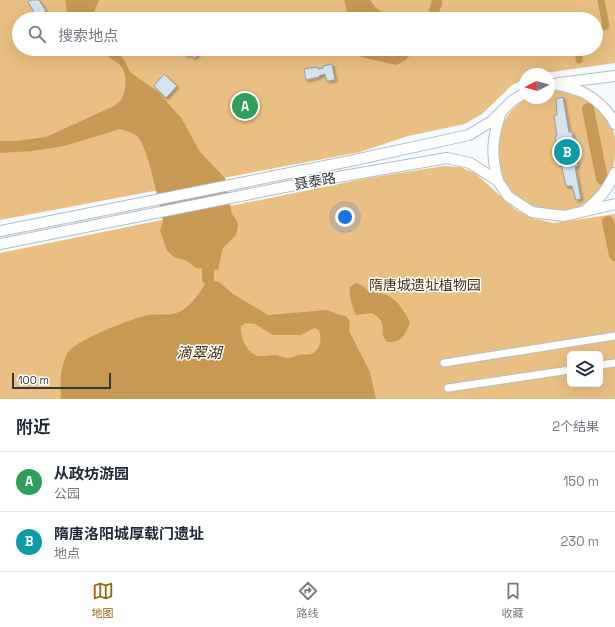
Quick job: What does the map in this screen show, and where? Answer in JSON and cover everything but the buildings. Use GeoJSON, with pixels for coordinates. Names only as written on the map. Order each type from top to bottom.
{"type":"FeatureCollection","features":[{"type":"Feature","properties":{"kind":"main road"},"geometry":{"type":"LineString","coordinates":[[555,84],[615,76]]}},
{"type":"Feature","properties":{"kind":"main road"},"geometry":{"type":"LineString","coordinates":[[555,85],[582,92],[598,103],[611,116],[615,124]]}},
{"type":"Feature","properties":{"kind":"main road","name":"聂泰路"},"geometry":{"type":"LineString","coordinates":[[0,231],[341,163],[469,135],[492,121],[512,101],[519,97]]}},
{"type":"Feature","properties":{"kind":"main road"},"geometry":{"type":"LineString","coordinates":[[498,181],[494,168],[492,148],[495,130],[501,113]]}},
{"type":"Feature","properties":{"kind":"main road","name":"聂泰路"},"geometry":{"type":"LineString","coordinates":[[0,244],[344,176],[447,158],[470,163],[498,181],[508,196],[532,212],[564,216],[615,204]]}},
{"type":"Feature","properties":{"kind":"main road"},"geometry":{"type":"LineString","coordinates":[[584,211],[599,199],[609,186],[615,173]]}},
{"type":"Feature","properties":{"kind":"street"},"geometry":{"type":"LineString","coordinates":[[444,363],[615,336]]}},
{"type":"Feature","properties":{"kind":"street"},"geometry":{"type":"LineString","coordinates":[[603,365],[615,363]]}},
{"type":"Feature","properties":{"kind":"street"},"geometry":{"type":"LineString","coordinates":[[448,388],[567,370]]}},
{"type":"Feature","properties":{"kind":"green space"},"geometry":{"type":"Polygon","coordinates":[[[0,0],[615,0],[615,63],[555,71],[555,68],[519,68],[519,82],[512,85],[482,114],[465,124],[408,136],[360,152],[0,220],[0,0]]]}},
{"type":"Feature","properties":{"kind":"green space"},"geometry":{"type":"Polygon","coordinates":[[[555,90],[584,99],[601,111],[613,128],[615,138],[614,164],[608,182],[594,197],[587,202],[576,208],[564,211],[542,209],[521,199],[512,192],[505,183],[497,162],[501,129],[504,121],[510,113],[519,103],[555,104],[555,90]]]}},
{"type":"Feature","properties":{"kind":"green space","name":"隋唐城遗址植物园"},"geometry":{"type":"Polygon","coordinates":[[[444,166],[460,167],[475,173],[516,210],[532,218],[554,223],[615,214],[615,399],[0,399],[0,253],[368,178],[444,166]]]}},
{"type":"Feature","properties":{"kind":"water"},"geometry":{"type":"Polygon","coordinates":[[[65,0],[99,0],[94,12],[67,12],[65,0]]]}},
{"type":"Feature","properties":{"kind":"water"},"geometry":{"type":"Polygon","coordinates":[[[344,0],[370,0],[376,8],[383,12],[347,12],[344,0]]]}},
{"type":"Feature","properties":{"kind":"water"},"geometry":{"type":"Polygon","coordinates":[[[432,0],[442,0],[442,5],[439,12],[428,12],[432,0]]]}},
{"type":"Feature","properties":{"kind":"water"},"geometry":{"type":"Polygon","coordinates":[[[107,56],[120,56],[125,61],[130,72],[158,92],[182,119],[200,152],[225,178],[232,214],[237,221],[238,227],[236,235],[223,248],[218,270],[196,268],[187,261],[174,257],[167,251],[160,231],[163,221],[149,163],[141,142],[137,136],[120,129],[64,146],[33,151],[0,153],[0,141],[16,141],[46,137],[114,106],[123,96],[126,81],[122,67],[107,56]]]}},
{"type":"Feature","properties":{"kind":"water"},"geometry":{"type":"Polygon","coordinates":[[[360,56],[409,56],[406,60],[396,65],[360,56]]]}},
{"type":"Feature","properties":{"kind":"water","name":"滴翠湖"},"geometry":{"type":"Polygon","coordinates":[[[208,279],[219,282],[233,294],[268,315],[327,310],[346,316],[350,322],[349,331],[370,372],[376,399],[61,399],[62,370],[67,354],[72,349],[91,337],[130,321],[148,315],[173,314],[185,309],[200,292],[208,279]],[[246,323],[241,326],[241,330],[242,338],[248,350],[257,356],[276,355],[291,358],[311,354],[317,350],[320,344],[319,330],[314,328],[301,335],[273,335],[255,324],[246,323]]]}},
{"type":"Feature","properties":{"kind":"water"},"geometry":{"type":"Polygon","coordinates":[[[356,283],[363,286],[368,291],[389,296],[398,303],[410,322],[403,337],[396,341],[387,342],[383,336],[382,322],[378,318],[372,313],[356,315],[351,301],[350,287],[356,283]]]}},
{"type":"Feature","properties":{"kind":"waterway"},"geometry":{"type":"LineString","coordinates":[[601,0],[606,26],[603,27]]}},
{"type":"Feature","properties":{"kind":"waterway"},"geometry":{"type":"LineString","coordinates":[[588,109],[602,179]]}},
{"type":"Feature","properties":{"kind":"waterway"},"geometry":{"type":"LineString","coordinates":[[608,222],[615,255]]}},
{"type":"Feature","properties":{"kind":"waterway"},"geometry":{"type":"LineString","coordinates":[[208,269],[208,279]]}},
{"type":"Feature","properties":{"kind":"place","name":"从政坊游园"},"geometry":{"type":"Point","coordinates":[245,106]}},
{"type":"Feature","properties":{"kind":"place","name":"隋唐洛阳城厚载门遗址"},"geometry":{"type":"Point","coordinates":[567,152]}}]}
